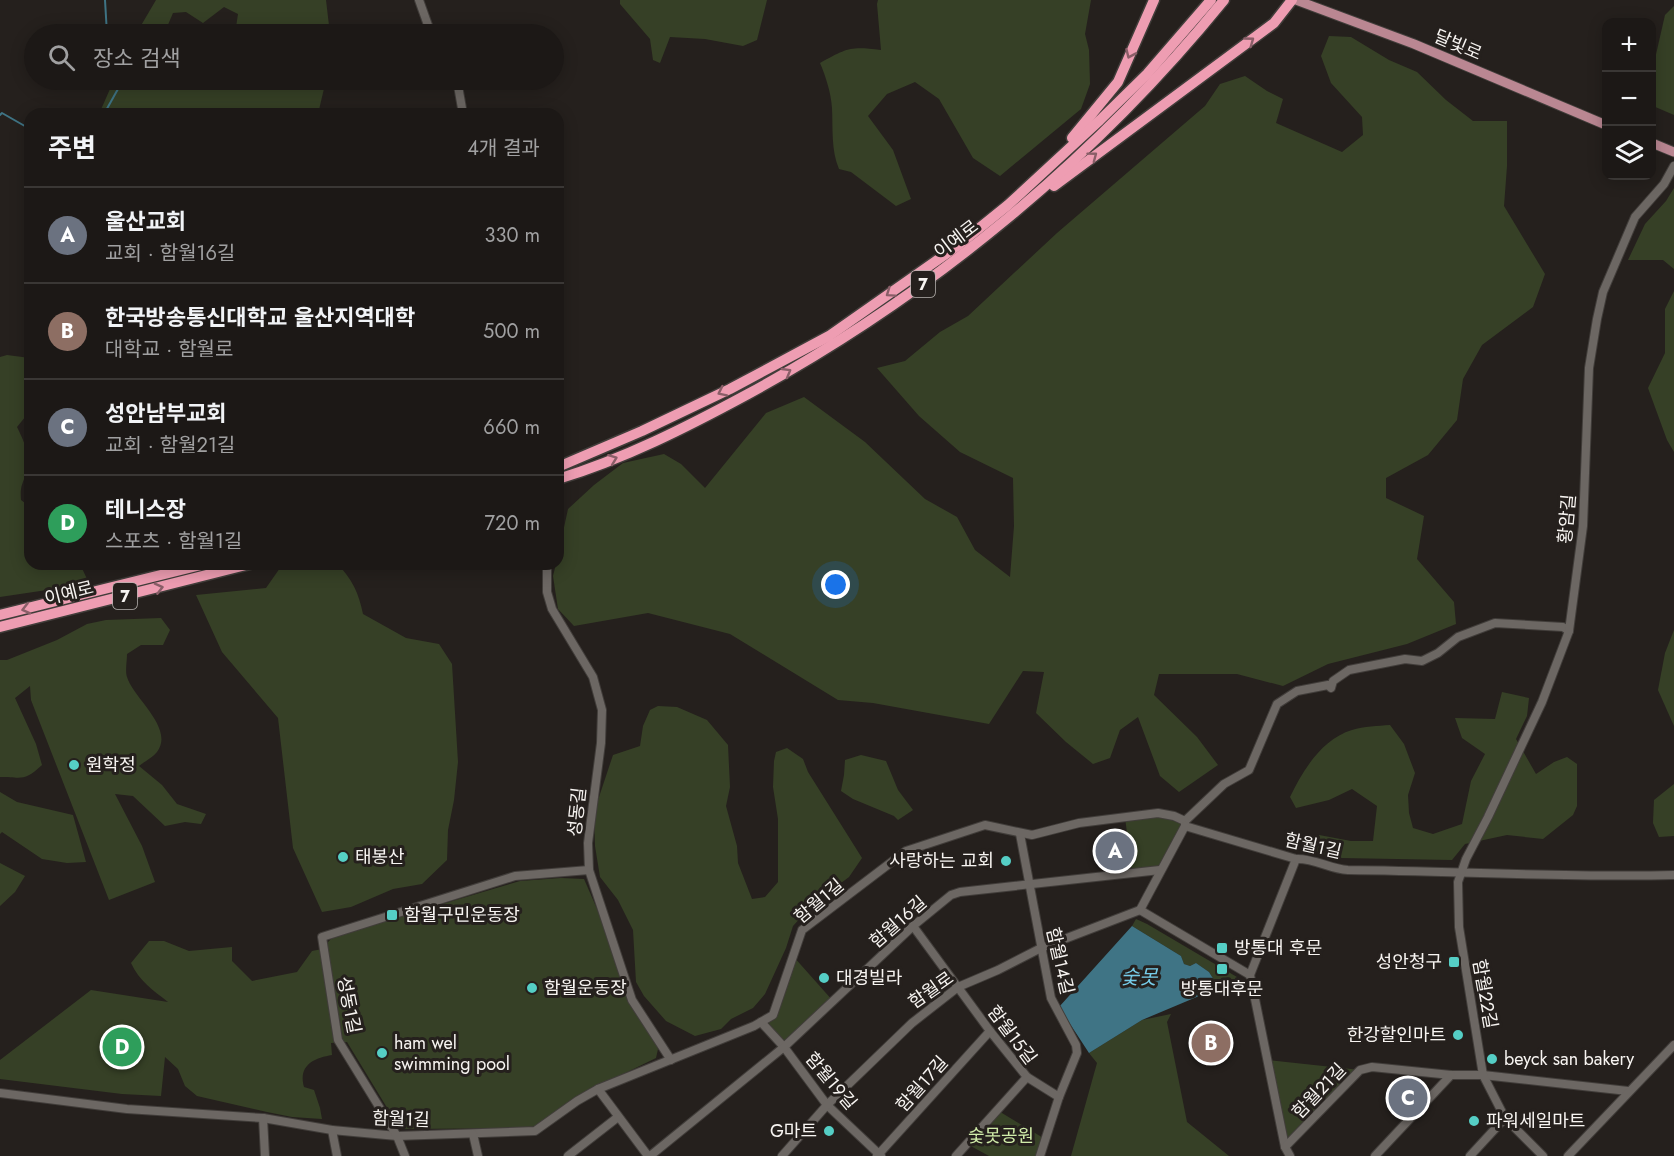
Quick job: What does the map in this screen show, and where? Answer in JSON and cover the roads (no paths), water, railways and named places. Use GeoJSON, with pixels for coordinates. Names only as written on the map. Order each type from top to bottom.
{"type":"FeatureCollection","features":[{"type":"Feature","properties":{"kind":"highway"},"geometry":{"type":"LineString","coordinates":[[1010,210],[1118,82],[1154,0]]}},
{"type":"Feature","properties":{"kind":"highway","name":"이예로"},"geometry":{"type":"LineString","coordinates":[[564,477],[647,446],[791,371],[876,317],[961,257],[1147,74],[1211,0]]}},
{"type":"Feature","properties":{"kind":"highway","name":"이예로"},"geometry":{"type":"LineString","coordinates":[[564,464],[652,427],[730,389],[829,336],[1010,210],[1142,94],[1224,0]]}},
{"type":"Feature","properties":{"kind":"highway"},"geometry":{"type":"LineString","coordinates":[[1010,210],[1274,23],[1294,0]]}},
{"type":"Feature","properties":{"kind":"highway","name":"이예로"},"geometry":{"type":"LineString","coordinates":[[0,615],[181,570]]}},
{"type":"Feature","properties":{"kind":"highway","name":"이예로"},"geometry":{"type":"LineString","coordinates":[[0,627],[226,570]]}},
{"type":"Feature","properties":{"kind":"main road","name":"달빛로"},"geometry":{"type":"LineString","coordinates":[[1294,0],[1414,44],[1602,123]]}},
{"type":"Feature","properties":{"kind":"main road"},"geometry":{"type":"LineString","coordinates":[[1656,145],[1674,152]]}},
{"type":"Feature","properties":{"kind":"street"},"geometry":{"type":"LineString","coordinates":[[419,0],[428,24]]}},
{"type":"Feature","properties":{"kind":"street"},"geometry":{"type":"LineString","coordinates":[[459,90],[462,108]]}},
{"type":"Feature","properties":{"kind":"street","name":"황암길"},"geometry":{"type":"LineString","coordinates":[[1460,871],[1542,702],[1569,631],[1583,526],[1589,368],[1603,292],[1635,217],[1664,184],[1674,166]]}},
{"type":"Feature","properties":{"kind":"street","name":"성동길"},"geometry":{"type":"LineString","coordinates":[[546,570],[547,592],[552,609],[593,677],[603,710],[588,843],[589,870],[632,1000],[671,1060]]}},
{"type":"Feature","properties":{"kind":"street"},"geometry":{"type":"LineString","coordinates":[[1250,975],[1140,910],[1185,824],[1224,784],[1249,770],[1278,704],[1297,691],[1328,685],[1331,688],[1333,681],[1349,670],[1405,658],[1422,661],[1438,653],[1458,637],[1495,623],[1563,627],[1569,631]]}},
{"type":"Feature","properties":{"kind":"street","name":"함월1길"},"geometry":{"type":"LineString","coordinates":[[0,1093],[128,1109],[263,1118],[332,1130],[397,1136],[535,1131],[576,1101],[598,1089],[773,1015],[802,930],[906,851],[985,825],[1032,835],[1079,823],[1158,813],[1174,816],[1185,824],[1296,859],[1308,858],[1337,870],[1460,871],[1604,877],[1674,875]]}},
{"type":"Feature","properties":{"kind":"street","name":"함월14길"},"geometry":{"type":"LineString","coordinates":[[1020,834],[1051,998],[1076,1045],[1077,1053],[1059,1097],[1040,1156]]}},
{"type":"Feature","properties":{"kind":"street"},"geometry":{"type":"LineString","coordinates":[[1290,1156],[1285,1147],[1250,975],[1296,859]]}},
{"type":"Feature","properties":{"kind":"street","name":"성동1길"},"geometry":{"type":"LineString","coordinates":[[405,1156],[397,1136],[338,1040],[322,937],[515,876],[589,870]]}},
{"type":"Feature","properties":{"kind":"street","name":"함월16길"},"geometry":{"type":"LineString","coordinates":[[649,1156],[784,1047],[913,926],[951,896],[960,892],[1160,870]]}},
{"type":"Feature","properties":{"kind":"street","name":"함월22길"},"geometry":{"type":"LineString","coordinates":[[1460,871],[1458,927],[1484,1075],[1505,1118],[1544,1156]]}},
{"type":"Feature","properties":{"kind":"street","name":"함월로"},"geometry":{"type":"LineString","coordinates":[[782,1156],[827,1105],[912,1023],[958,987],[1041,948],[1140,910]]}},
{"type":"Feature","properties":{"kind":"street","name":"함월15길"},"geometry":{"type":"LineString","coordinates":[[913,926],[990,1031],[1027,1077],[957,1156]]}},
{"type":"Feature","properties":{"kind":"street","name":"함월19길"},"geometry":{"type":"LineString","coordinates":[[761,1022],[784,1047],[827,1105],[879,1155]]}},
{"type":"Feature","properties":{"kind":"street","name":"함월17길"},"geometry":{"type":"LineString","coordinates":[[879,1155],[990,1031]]}},
{"type":"Feature","properties":{"kind":"street"},"geometry":{"type":"LineString","coordinates":[[1568,1156],[1674,1045]]}},
{"type":"Feature","properties":{"kind":"street","name":"함월21길"},"geometry":{"type":"LineString","coordinates":[[1285,1147],[1360,1070],[1372,1068],[1451,1075],[1484,1075],[1628,1091]]}},
{"type":"Feature","properties":{"kind":"street"},"geometry":{"type":"LineString","coordinates":[[1375,1156],[1451,1075]]}},
{"type":"Feature","properties":{"kind":"street"},"geometry":{"type":"LineString","coordinates":[[1027,1077],[1059,1097]]}},
{"type":"Feature","properties":{"kind":"street"},"geometry":{"type":"LineString","coordinates":[[598,1089],[649,1156]]}},
{"type":"Feature","properties":{"kind":"street"},"geometry":{"type":"LineString","coordinates":[[568,1156],[618,1117]]}},
{"type":"Feature","properties":{"kind":"street"},"geometry":{"type":"LineString","coordinates":[[263,1118],[265,1156]]}},
{"type":"Feature","properties":{"kind":"street"},"geometry":{"type":"LineString","coordinates":[[1470,1156],[1505,1118]]}},
{"type":"Feature","properties":{"kind":"street"},"geometry":{"type":"LineString","coordinates":[[332,1130],[337,1156]]}},
{"type":"Feature","properties":{"kind":"street"},"geometry":{"type":"LineString","coordinates":[[473,1134],[478,1156]]}},
{"type":"Feature","properties":{"kind":"water","name":"숯못"},"geometry":{"type":"Polygon","coordinates":[[[1132,926],[1181,956],[1184,964],[1190,966],[1196,963],[1209,972],[1214,980],[1211,991],[1142,1020],[1089,1053],[1059,1007],[1132,926]]]}},
{"type":"Feature","properties":{"kind":"waterway"},"geometry":{"type":"LineString","coordinates":[[105,0],[106,24]]}},
{"type":"Feature","properties":{"kind":"waterway"},"geometry":{"type":"LineString","coordinates":[[107,108],[117,90]]}},
{"type":"Feature","properties":{"kind":"waterway"},"geometry":{"type":"LineString","coordinates":[[0,115],[2,113],[24,126]]}},
{"type":"Feature","properties":{"kind":"place","name":"원학정"},"geometry":{"type":"Point","coordinates":[74,765]}},
{"type":"Feature","properties":{"kind":"place","name":"울산교회"},"geometry":{"type":"Point","coordinates":[1115,851]}},
{"type":"Feature","properties":{"kind":"place","name":"태봉산"},"geometry":{"type":"Point","coordinates":[343,857]}},
{"type":"Feature","properties":{"kind":"place","name":"사랑하는 교회"},"geometry":{"type":"Point","coordinates":[1006,861]}},
{"type":"Feature","properties":{"kind":"place","name":"함월구민운동장"},"geometry":{"type":"Point","coordinates":[392,915]}},
{"type":"Feature","properties":{"kind":"place","name":"방통대 후문"},"geometry":{"type":"Point","coordinates":[1222,948]}},
{"type":"Feature","properties":{"kind":"place","name":"성안청구"},"geometry":{"type":"Point","coordinates":[1454,962]}},
{"type":"Feature","properties":{"kind":"place","name":"방통대후문"},"geometry":{"type":"Point","coordinates":[1222,969]}},
{"type":"Feature","properties":{"kind":"place","name":"대경빌라"},"geometry":{"type":"Point","coordinates":[824,978]}},
{"type":"Feature","properties":{"kind":"place","name":"함월운동장"},"geometry":{"type":"Point","coordinates":[532,988]}},
{"type":"Feature","properties":{"kind":"place","name":"한강할인마트"},"geometry":{"type":"Point","coordinates":[1458,1035]}},
{"type":"Feature","properties":{"kind":"place","name":"한국방송통신대학교 울산지역대학"},"geometry":{"type":"Point","coordinates":[1211,1043]}},
{"type":"Feature","properties":{"kind":"place","name":"테니스장"},"geometry":{"type":"Point","coordinates":[122,1047]}},
{"type":"Feature","properties":{"kind":"place","name":"ham wel swimming pool"},"geometry":{"type":"Point","coordinates":[382,1053]}},
{"type":"Feature","properties":{"kind":"place","name":"beyck san bakery"},"geometry":{"type":"Point","coordinates":[1492,1059]}},
{"type":"Feature","properties":{"kind":"place","name":"성안남부교회"},"geometry":{"type":"Point","coordinates":[1408,1098]}},
{"type":"Feature","properties":{"kind":"place","name":"파워세일마트"},"geometry":{"type":"Point","coordinates":[1474,1121]}},
{"type":"Feature","properties":{"kind":"place","name":"G마트"},"geometry":{"type":"Point","coordinates":[829,1131]}},
{"type":"Feature","properties":{"kind":"park label","name":"숯못공원"},"geometry":{"type":"Point","coordinates":[1001,1136]}}]}
